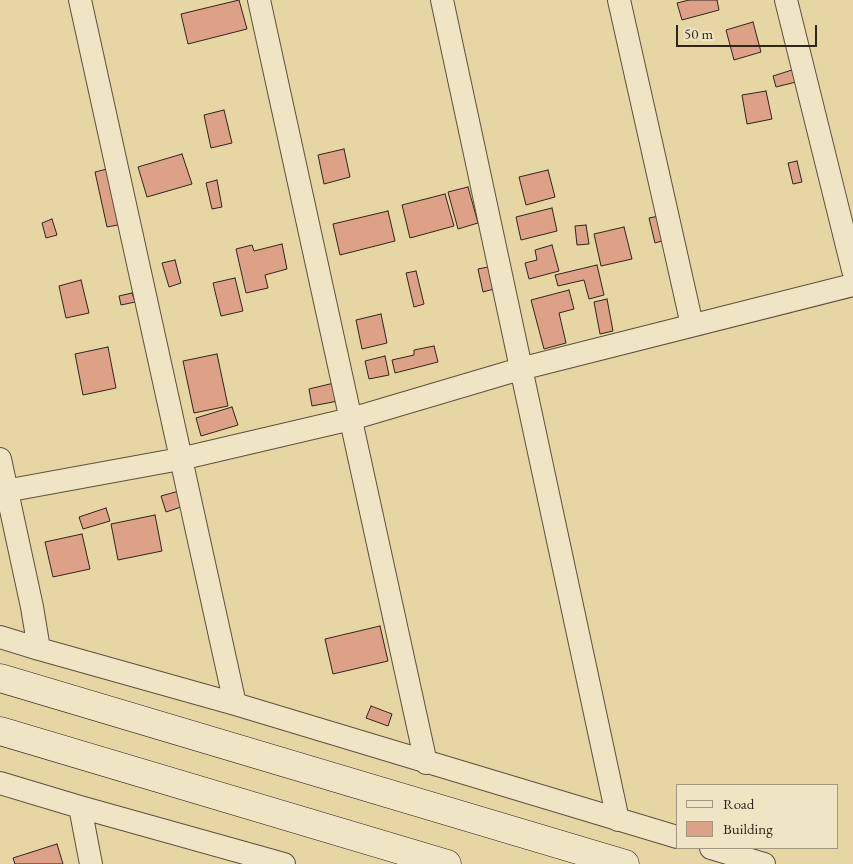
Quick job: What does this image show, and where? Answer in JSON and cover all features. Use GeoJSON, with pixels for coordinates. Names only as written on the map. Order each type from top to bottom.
{"type":"FeatureCollection","features":[{"type":"Feature","properties":{"kind":"street"},"geometry":{"type":"LineString","coordinates":[[80,0],[235,704]]}},
{"type":"Feature","properties":{"kind":"street"},"geometry":{"type":"LineString","coordinates":[[259,0],[426,763]]}},
{"type":"Feature","properties":{"kind":"street"},"geometry":{"type":"LineString","coordinates":[[442,0],[618,820]]}},
{"type":"Feature","properties":{"kind":"street"},"geometry":{"type":"LineString","coordinates":[[619,0],[692,325]]}},
{"type":"Feature","properties":{"kind":"street"},"geometry":{"type":"LineString","coordinates":[[786,0],[853,270]]}},
{"type":"Feature","properties":{"kind":"street"},"geometry":{"type":"LineString","coordinates":[[4,491],[180,459],[351,419],[520,369],[853,285]]}},
{"type":"Feature","properties":{"kind":"street"},"geometry":{"type":"LineString","coordinates":[[0,459],[4,491],[32,607],[39,649]]}},
{"type":"Feature","properties":{"kind":"street"},"geometry":{"type":"LineString","coordinates":[[0,637],[235,704],[676,837]]}},
{"type":"Feature","properties":{"kind":"street"},"geometry":{"type":"LineString","coordinates":[[0,678],[625,864]]}},
{"type":"Feature","properties":{"kind":"street"},"geometry":{"type":"LineString","coordinates":[[0,731],[447,864]]}},
{"type":"Feature","properties":{"kind":"street"},"geometry":{"type":"LineString","coordinates":[[0,783],[263,861],[284,864]]}},
{"type":"Feature","properties":{"kind":"street"},"geometry":{"type":"LineString","coordinates":[[80,808],[91,864]]}},
{"type":"Feature","properties":{"kind":"street"},"geometry":{"type":"LineString","coordinates":[[714,849],[764,864]]}},
{"type":"Feature","properties":{"kind":"building"},"geometry":{"type":"Polygon","coordinates":[[[239,0],[247,29],[188,44],[181,14],[239,0]]]}},
{"type":"Feature","properties":{"kind":"building"},"geometry":{"type":"Polygon","coordinates":[[[689,0],[717,0],[719,10],[682,20],[677,3],[689,0]]]}},
{"type":"Feature","properties":{"kind":"building"},"geometry":{"type":"Polygon","coordinates":[[[753,22],[761,52],[734,60],[726,30],[753,22]]]}},
{"type":"Feature","properties":{"kind":"building"},"geometry":{"type":"Polygon","coordinates":[[[792,70],[796,82],[776,87],[773,76],[792,70]]]}},
{"type":"Feature","properties":{"kind":"building"},"geometry":{"type":"Polygon","coordinates":[[[766,91],[772,119],[747,124],[742,95],[766,91]]]}},
{"type":"Feature","properties":{"kind":"building"},"geometry":{"type":"Polygon","coordinates":[[[224,110],[232,143],[211,148],[204,115],[224,110]]]}},
{"type":"Feature","properties":{"kind":"building"},"geometry":{"type":"Polygon","coordinates":[[[344,149],[350,177],[324,184],[318,155],[344,149]]]}},
{"type":"Feature","properties":{"kind":"building"},"geometry":{"type":"Polygon","coordinates":[[[182,154],[192,184],[147,197],[138,167],[182,154]]]}},
{"type":"Feature","properties":{"kind":"building"},"geometry":{"type":"Polygon","coordinates":[[[797,161],[802,182],[793,184],[788,163],[797,161]]]}},
{"type":"Feature","properties":{"kind":"building"},"geometry":{"type":"Polygon","coordinates":[[[111,168],[123,224],[107,227],[95,172],[111,168]]]}},
{"type":"Feature","properties":{"kind":"building"},"geometry":{"type":"Polygon","coordinates":[[[548,170],[555,197],[526,205],[519,177],[548,170]]]}},
{"type":"Feature","properties":{"kind":"building"},"geometry":{"type":"Polygon","coordinates":[[[217,180],[222,207],[212,209],[206,183],[217,180]]]}},
{"type":"Feature","properties":{"kind":"building"},"geometry":{"type":"Polygon","coordinates":[[[468,187],[478,223],[458,229],[448,192],[468,187]]]}},
{"type":"Feature","properties":{"kind":"building"},"geometry":{"type":"Polygon","coordinates":[[[445,194],[454,226],[410,238],[402,205],[445,194]]]}},
{"type":"Feature","properties":{"kind":"building"},"geometry":{"type":"Polygon","coordinates":[[[552,208],[557,231],[521,240],[516,217],[552,208]]]}},
{"type":"Feature","properties":{"kind":"building"},"geometry":{"type":"Polygon","coordinates":[[[388,211],[395,241],[340,255],[333,224],[388,211]]]}},
{"type":"Feature","properties":{"kind":"building"},"geometry":{"type":"Polygon","coordinates":[[[659,216],[665,240],[655,243],[649,218],[659,216]]]}},
{"type":"Feature","properties":{"kind":"building"},"geometry":{"type":"Polygon","coordinates":[[[52,219],[57,235],[46,238],[42,223],[52,219]]]}},
{"type":"Feature","properties":{"kind":"building"},"geometry":{"type":"Polygon","coordinates":[[[586,225],[589,244],[577,245],[575,226],[586,225]]]}},
{"type":"Feature","properties":{"kind":"building"},"geometry":{"type":"Polygon","coordinates":[[[624,227],[632,259],[601,266],[594,234],[624,227]]]}},
{"type":"Feature","properties":{"kind":"building"},"geometry":{"type":"Polygon","coordinates":[[[282,244],[287,269],[265,275],[268,288],[246,293],[236,249],[252,245],[254,251],[282,244]]]}},
{"type":"Feature","properties":{"kind":"building"},"geometry":{"type":"Polygon","coordinates":[[[552,245],[559,271],[529,279],[525,263],[537,260],[535,250],[552,245]]]}},
{"type":"Feature","properties":{"kind":"building"},"geometry":{"type":"Polygon","coordinates":[[[175,260],[181,283],[169,287],[162,263],[175,260]]]}},
{"type":"Feature","properties":{"kind":"building"},"geometry":{"type":"Polygon","coordinates":[[[597,265],[604,295],[589,299],[584,280],[558,286],[555,275],[597,265]]]}},
{"type":"Feature","properties":{"kind":"building"},"geometry":{"type":"Polygon","coordinates":[[[488,267],[494,289],[483,292],[478,269],[488,267]]]}},
{"type":"Feature","properties":{"kind":"building"},"geometry":{"type":"Polygon","coordinates":[[[416,271],[424,304],[414,307],[406,273],[416,271]]]}},
{"type":"Feature","properties":{"kind":"building"},"geometry":{"type":"Polygon","coordinates":[[[235,278],[243,311],[221,316],[213,283],[235,278]]]}},
{"type":"Feature","properties":{"kind":"building"},"geometry":{"type":"Polygon","coordinates":[[[81,280],[89,313],[66,318],[59,286],[81,280]]]}},
{"type":"Feature","properties":{"kind":"building"},"geometry":{"type":"Polygon","coordinates":[[[569,290],[574,309],[559,313],[566,343],[544,349],[531,300],[569,290]]]}},
{"type":"Feature","properties":{"kind":"building"},"geometry":{"type":"Polygon","coordinates":[[[132,293],[135,302],[121,305],[119,296],[132,293]]]}},
{"type":"Feature","properties":{"kind":"building"},"geometry":{"type":"Polygon","coordinates":[[[607,299],[613,331],[600,334],[594,302],[607,299]]]}},
{"type":"Feature","properties":{"kind":"building"},"geometry":{"type":"Polygon","coordinates":[[[381,314],[387,343],[362,349],[356,320],[381,314]]]}},
{"type":"Feature","properties":{"kind":"building"},"geometry":{"type":"Polygon","coordinates":[[[434,346],[438,362],[395,373],[392,360],[414,355],[414,350],[434,346]]]}},
{"type":"Feature","properties":{"kind":"building"},"geometry":{"type":"Polygon","coordinates":[[[108,347],[116,388],[83,395],[75,354],[108,347]]]}},
{"type":"Feature","properties":{"kind":"building"},"geometry":{"type":"Polygon","coordinates":[[[217,354],[228,406],[194,413],[183,361],[217,354]]]}},
{"type":"Feature","properties":{"kind":"building"},"geometry":{"type":"Polygon","coordinates":[[[385,356],[389,375],[369,379],[365,361],[385,356]]]}},
{"type":"Feature","properties":{"kind":"building"},"geometry":{"type":"Polygon","coordinates":[[[334,383],[338,401],[312,406],[309,389],[334,383]]]}},
{"type":"Feature","properties":{"kind":"building"},"geometry":{"type":"Polygon","coordinates":[[[232,407],[238,425],[201,436],[196,418],[232,407]]]}},
{"type":"Feature","properties":{"kind":"building"},"geometry":{"type":"Polygon","coordinates":[[[179,491],[184,506],[166,512],[161,496],[179,491]]]}},
{"type":"Feature","properties":{"kind":"building"},"geometry":{"type":"Polygon","coordinates":[[[106,508],[110,521],[83,529],[79,517],[106,508]]]}},
{"type":"Feature","properties":{"kind":"building"},"geometry":{"type":"Polygon","coordinates":[[[155,515],[162,551],[118,560],[111,524],[155,515]]]}},
{"type":"Feature","properties":{"kind":"building"},"geometry":{"type":"Polygon","coordinates":[[[82,534],[90,569],[53,577],[45,542],[82,534]]]}},
{"type":"Feature","properties":{"kind":"building"},"geometry":{"type":"Polygon","coordinates":[[[380,626],[388,661],[333,674],[325,639],[380,626]]]}},
{"type":"Feature","properties":{"kind":"building"},"geometry":{"type":"Polygon","coordinates":[[[371,706],[392,714],[388,726],[366,718],[371,706]]]}},
{"type":"Feature","properties":{"kind":"building"},"geometry":{"type":"Polygon","coordinates":[[[57,844],[63,864],[15,864],[13,858],[57,844]]]}}]}
